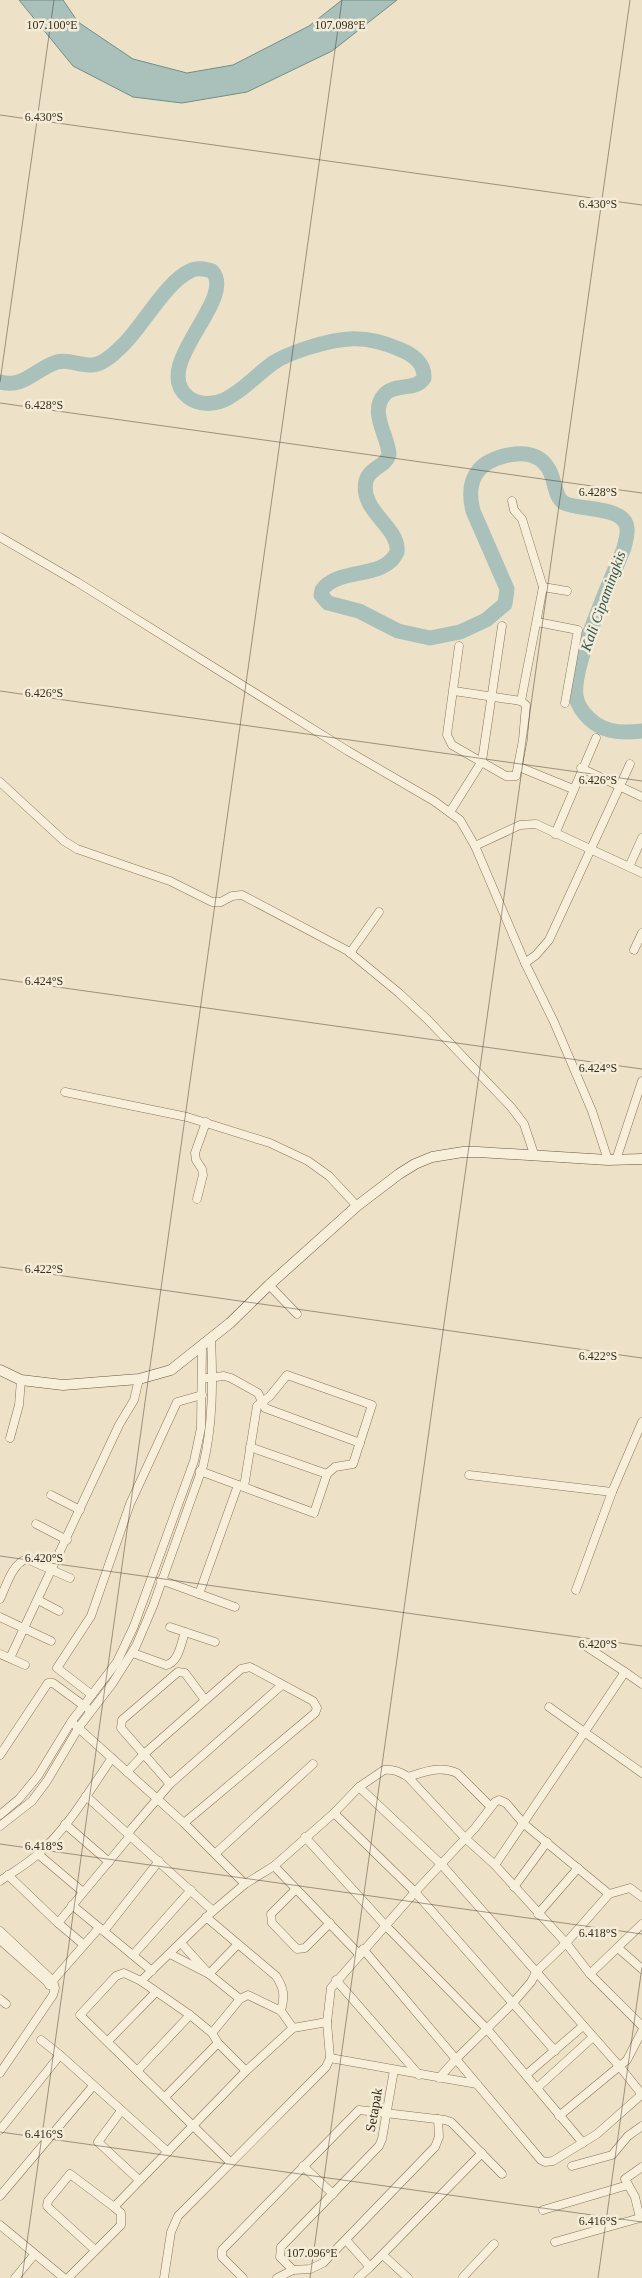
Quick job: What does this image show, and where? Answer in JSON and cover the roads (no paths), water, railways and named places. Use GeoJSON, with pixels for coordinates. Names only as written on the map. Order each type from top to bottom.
{"type":"FeatureCollection","features":[{"type":"Feature","properties":{"kind":"street"},"geometry":{"type":"LineString","coordinates":[[512,500],[514,510],[522,519],[543,587],[521,701]]}},
{"type":"Feature","properties":{"kind":"street"},"geometry":{"type":"LineString","coordinates":[[0,537],[450,812],[460,820],[475,846],[525,963],[554,1022],[612,1160]]}},
{"type":"Feature","properties":{"kind":"street"},"geometry":{"type":"LineString","coordinates":[[543,587],[568,591]]}},
{"type":"Feature","properties":{"kind":"street"},"geometry":{"type":"LineString","coordinates":[[537,622],[578,630],[565,703]]}},
{"type":"Feature","properties":{"kind":"street"},"geometry":{"type":"LineString","coordinates":[[450,812],[482,761],[493,697],[502,626]]}},
{"type":"Feature","properties":{"kind":"street"},"geometry":{"type":"LineString","coordinates":[[454,691],[521,701],[527,708],[518,774],[510,776],[452,745],[448,740],[459,646]]}},
{"type":"Feature","properties":{"kind":"street"},"geometry":{"type":"LineString","coordinates":[[555,834],[596,738]]}},
{"type":"Feature","properties":{"kind":"street"},"geometry":{"type":"LineString","coordinates":[[525,963],[536,955],[549,940],[630,764]]}},
{"type":"Feature","properties":{"kind":"street"},"geometry":{"type":"LineString","coordinates":[[519,767],[573,789]]}},
{"type":"Feature","properties":{"kind":"street"},"geometry":{"type":"LineString","coordinates":[[582,768],[642,797]]}},
{"type":"Feature","properties":{"kind":"street"},"geometry":{"type":"LineString","coordinates":[[0,782],[64,841],[77,849],[170,881],[212,902],[221,902],[232,896],[242,895],[350,952],[428,1020],[511,1106],[524,1124],[534,1154]]}},
{"type":"Feature","properties":{"kind":"street"},"geometry":{"type":"LineString","coordinates":[[475,846],[510,829],[528,824],[536,824],[642,873]]}},
{"type":"Feature","properties":{"kind":"street"},"geometry":{"type":"LineString","coordinates":[[629,867],[642,838]]}},
{"type":"Feature","properties":{"kind":"street"},"geometry":{"type":"LineString","coordinates":[[350,952],[379,912]]}},
{"type":"Feature","properties":{"kind":"street"},"geometry":{"type":"LineString","coordinates":[[634,950],[642,932]]}},
{"type":"Feature","properties":{"kind":"street"},"geometry":{"type":"LineString","coordinates":[[612,1160],[642,1081]]}},
{"type":"Feature","properties":{"kind":"street"},"geometry":{"type":"LineString","coordinates":[[65,1092],[154,1109],[206,1122],[263,1140],[308,1160],[328,1176],[357,1206]]}},
{"type":"Feature","properties":{"kind":"street"},"geometry":{"type":"LineString","coordinates":[[197,1199],[203,1175],[195,1153],[206,1122]]}},
{"type":"Feature","properties":{"kind":"street"},"geometry":{"type":"LineString","coordinates":[[0,1370],[21,1385],[63,1385],[139,1383],[171,1370],[211,1339],[271,1287],[357,1206],[415,1164],[432,1157],[462,1152],[534,1154],[612,1160],[642,1159]]}},
{"type":"Feature","properties":{"kind":"street"},"geometry":{"type":"LineString","coordinates":[[271,1287],[297,1314]]}},
{"type":"Feature","properties":{"kind":"street"},"geometry":{"type":"LineString","coordinates":[[0,1826],[32,1801],[47,1781],[79,1727],[132,1652],[145,1627],[200,1472],[208,1444],[211,1424],[211,1339]]}},
{"type":"Feature","properties":{"kind":"street"},"geometry":{"type":"LineString","coordinates":[[0,1815],[29,1788],[71,1722],[117,1662],[134,1626],[194,1461],[201,1428],[202,1346]]}},
{"type":"Feature","properties":{"kind":"street"},"geometry":{"type":"LineString","coordinates":[[199,1594],[241,1486],[257,1406],[270,1396],[287,1375],[372,1405],[353,1464],[335,1467],[327,1474],[314,1513],[241,1486],[200,1472]]}},
{"type":"Feature","properties":{"kind":"street"},"geometry":{"type":"LineString","coordinates":[[202,1377],[224,1376],[231,1378],[258,1393],[265,1408],[360,1443]]}},
{"type":"Feature","properties":{"kind":"street"},"geometry":{"type":"LineString","coordinates":[[10,1658],[120,1425],[134,1400],[139,1383]]}},
{"type":"Feature","properties":{"kind":"street"},"geometry":{"type":"LineString","coordinates":[[10,1438],[19,1405],[21,1385]]}},
{"type":"Feature","properties":{"kind":"street"},"geometry":{"type":"LineString","coordinates":[[92,1695],[57,1668],[91,1616],[130,1504],[177,1402],[202,1395]]}},
{"type":"Feature","properties":{"kind":"street"},"geometry":{"type":"LineString","coordinates":[[576,1590],[612,1492],[642,1422]]}},
{"type":"Feature","properties":{"kind":"street"},"geometry":{"type":"LineString","coordinates":[[250,1446],[327,1474]]}},
{"type":"Feature","properties":{"kind":"street"},"geometry":{"type":"LineString","coordinates":[[469,1475],[612,1492]]}},
{"type":"Feature","properties":{"kind":"street"},"geometry":{"type":"LineString","coordinates":[[51,1495],[80,1510]]}},
{"type":"Feature","properties":{"kind":"street"},"geometry":{"type":"LineString","coordinates":[[36,1524],[67,1540]]}},
{"type":"Feature","properties":{"kind":"street"},"geometry":{"type":"LineString","coordinates":[[0,1599],[21,1560],[27,1559],[70,1578]]}},
{"type":"Feature","properties":{"kind":"street"},"geometry":{"type":"LineString","coordinates":[[0,1579],[8,1583]]}},
{"type":"Feature","properties":{"kind":"street"},"geometry":{"type":"LineString","coordinates":[[161,1580],[235,1607]]}},
{"type":"Feature","properties":{"kind":"street"},"geometry":{"type":"LineString","coordinates":[[38,1600],[59,1611]]}},
{"type":"Feature","properties":{"kind":"street"},"geometry":{"type":"LineString","coordinates":[[0,1617],[51,1641]]}},
{"type":"Feature","properties":{"kind":"street"},"geometry":{"type":"LineString","coordinates":[[170,1627],[214,1642]]}},
{"type":"Feature","properties":{"kind":"street"},"geometry":{"type":"LineString","coordinates":[[132,1652],[166,1665],[170,1664],[176,1660],[185,1632]]}},
{"type":"Feature","properties":{"kind":"street"},"geometry":{"type":"LineString","coordinates":[[584,1645],[642,1684]]}},
{"type":"Feature","properties":{"kind":"street"},"geometry":{"type":"LineString","coordinates":[[0,1654],[25,1665]]}},
{"type":"Feature","properties":{"kind":"street"},"geometry":{"type":"LineString","coordinates":[[127,1772],[144,1754],[241,1669],[250,1668],[313,1700],[317,1708],[315,1712],[184,1822]]}},
{"type":"Feature","properties":{"kind":"street"},"geometry":{"type":"LineString","coordinates":[[170,1784],[120,1728],[122,1720],[178,1672],[185,1674],[205,1700]]}},
{"type":"Feature","properties":{"kind":"street"},"geometry":{"type":"LineString","coordinates":[[495,1865],[624,1672]]}},
{"type":"Feature","properties":{"kind":"street"},"geometry":{"type":"LineString","coordinates":[[0,1755],[48,1683],[52,1683],[91,1712]]}},
{"type":"Feature","properties":{"kind":"street"},"geometry":{"type":"LineString","coordinates":[[58,1923],[170,1784],[282,1685]]}},
{"type":"Feature","properties":{"kind":"street"},"geometry":{"type":"LineString","coordinates":[[549,1707],[642,1773]]}},
{"type":"Feature","properties":{"kind":"street"},"geometry":{"type":"LineString","coordinates":[[71,1722],[79,1727],[184,1822],[245,1884]]}},
{"type":"Feature","properties":{"kind":"street"},"geometry":{"type":"LineString","coordinates":[[0,1881],[38,1854],[66,1824],[112,1758]]}},
{"type":"Feature","properties":{"kind":"street"},"geometry":{"type":"LineString","coordinates":[[216,1853],[313,1764]]}},
{"type":"Feature","properties":{"kind":"street"},"geometry":{"type":"LineString","coordinates":[[408,1778],[438,1769],[451,1770],[457,1773],[491,1807]]}},
{"type":"Feature","properties":{"kind":"street"},"geometry":{"type":"LineString","coordinates":[[141,1981],[206,1917],[245,1884],[274,1866],[359,1787],[384,1770],[393,1770],[408,1778],[465,1838],[495,1865],[566,1944],[590,1974],[642,2026]]}},
{"type":"Feature","properties":{"kind":"street"},"geometry":{"type":"LineString","coordinates":[[274,1866],[330,1924],[361,1951],[456,2059],[541,2160],[545,2162],[553,2161],[583,2143],[617,2118],[640,2096],[639,2091],[537,1971],[442,1865],[359,1787]]}},
{"type":"Feature","properties":{"kind":"street"},"geometry":{"type":"LineString","coordinates":[[86,1796],[213,1911]]}},
{"type":"Feature","properties":{"kind":"street"},"geometry":{"type":"LineString","coordinates":[[164,2278],[174,2223],[178,2216],[326,2066],[330,2058],[327,2022],[330,1988],[414,1892],[442,1865],[495,1802],[502,1801],[524,1824],[609,1894]]}},
{"type":"Feature","properties":{"kind":"street"},"geometry":{"type":"LineString","coordinates":[[334,1812],[414,1892],[555,2051]]}},
{"type":"Feature","properties":{"kind":"street"},"geometry":{"type":"LineString","coordinates":[[66,1824],[109,1862]]}},
{"type":"Feature","properties":{"kind":"street"},"geometry":{"type":"LineString","coordinates":[[305,1837],[385,1925],[487,2029],[583,2143]]}},
{"type":"Feature","properties":{"kind":"street"},"geometry":{"type":"LineString","coordinates":[[514,1887],[547,1842]]}},
{"type":"Feature","properties":{"kind":"street"},"geometry":{"type":"LineString","coordinates":[[38,1854],[83,1892]]}},
{"type":"Feature","properties":{"kind":"street"},"geometry":{"type":"LineString","coordinates":[[0,2073],[53,1996],[53,1985],[84,1945],[102,1930],[158,1861]]}},
{"type":"Feature","properties":{"kind":"street"},"geometry":{"type":"LineString","coordinates":[[538,1914],[578,1868]]}},
{"type":"Feature","properties":{"kind":"street"},"geometry":{"type":"LineString","coordinates":[[8,1875],[84,1945]]}},
{"type":"Feature","properties":{"kind":"street"},"geometry":{"type":"LineString","coordinates":[[439,2078],[513,2004],[531,1982],[537,1971],[566,1944],[609,1894],[630,1888],[642,1897]]}},
{"type":"Feature","properties":{"kind":"street"},"geometry":{"type":"LineString","coordinates":[[296,1889],[271,1914],[270,1918],[272,1923],[297,1949],[305,1948],[330,1924]]}},
{"type":"Feature","properties":{"kind":"street"},"geometry":{"type":"LineString","coordinates":[[133,1955],[191,1890]]}},
{"type":"Feature","properties":{"kind":"street"},"geometry":{"type":"LineString","coordinates":[[72,1905],[152,1971]]}},
{"type":"Feature","properties":{"kind":"street"},"geometry":{"type":"LineString","coordinates":[[206,1917],[276,1976],[283,1986],[284,1994],[281,2010]]}},
{"type":"Feature","properties":{"kind":"street"},"geometry":{"type":"LineString","coordinates":[[590,1974],[642,1924]]}},
{"type":"Feature","properties":{"kind":"street"},"geometry":{"type":"LineString","coordinates":[[0,1931],[53,1985]]}},
{"type":"Feature","properties":{"kind":"street"},"geometry":{"type":"LineString","coordinates":[[0,1940],[53,1985]]}},
{"type":"Feature","properties":{"kind":"street"},"geometry":{"type":"LineString","coordinates":[[181,1943],[210,1974],[240,1999]]}},
{"type":"Feature","properties":{"kind":"street"},"geometry":{"type":"LineString","coordinates":[[210,1974],[238,1944]]}},
{"type":"Feature","properties":{"kind":"street"},"geometry":{"type":"LineString","coordinates":[[618,1948],[642,1969]]}},
{"type":"Feature","properties":{"kind":"street"},"geometry":{"type":"LineString","coordinates":[[170,1954],[210,1974]]}},
{"type":"Feature","properties":{"kind":"street"},"geometry":{"type":"LineString","coordinates":[[231,2163],[80,2015],[119,1974],[124,1973],[141,1981],[190,2015],[212,2033],[218,2043],[246,2071]]}},
{"type":"Feature","properties":{"kind":"street"},"geometry":{"type":"LineString","coordinates":[[336,1980],[419,2075]]}},
{"type":"Feature","properties":{"kind":"street"},"geometry":{"type":"LineString","coordinates":[[108,2041],[156,1993]]}},
{"type":"Feature","properties":{"kind":"street"},"geometry":{"type":"LineString","coordinates":[[212,2033],[240,1999],[248,1995],[253,1995],[281,2010],[293,2028]]}},
{"type":"Feature","properties":{"kind":"street"},"geometry":{"type":"LineString","coordinates":[[138,2070],[190,2015]]}},
{"type":"Feature","properties":{"kind":"street"},"geometry":{"type":"LineString","coordinates":[[114,2207],[246,2071],[293,2028],[327,2022]]}},
{"type":"Feature","properties":{"kind":"street"},"geometry":{"type":"LineString","coordinates":[[526,2075],[583,2026]]}},
{"type":"Feature","properties":{"kind":"street"},"geometry":{"type":"LineString","coordinates":[[559,2116],[627,2060],[642,2031]]}},
{"type":"Feature","properties":{"kind":"street"},"geometry":{"type":"LineString","coordinates":[[536,2088],[593,2037]]}},
{"type":"Feature","properties":{"kind":"street"},"geometry":{"type":"LineString","coordinates":[[41,2040],[168,2152]]}},
{"type":"Feature","properties":{"kind":"street"},"geometry":{"type":"LineString","coordinates":[[165,2097],[218,2043]]}},
{"type":"Feature","properties":{"kind":"street"},"geometry":{"type":"LineString","coordinates":[[0,2130],[60,2055]]}},
{"type":"Feature","properties":{"kind":"street"},"geometry":{"type":"LineString","coordinates":[[330,2058],[477,2084]]}},
{"type":"Feature","properties":{"kind":"street","name":"Setapak"},"geometry":{"type":"LineString","coordinates":[[293,2270],[280,2258],[279,2250],[379,2146],[382,2139],[394,2070]]}},
{"type":"Feature","properties":{"kind":"street"},"geometry":{"type":"LineString","coordinates":[[0,2196],[94,2086]]}},
{"type":"Feature","properties":{"kind":"street"},"geometry":{"type":"LineString","coordinates":[[243,2278],[222,2256],[222,2250],[360,2110],[445,2120],[455,2125],[502,2174]]}},
{"type":"Feature","properties":{"kind":"street"},"geometry":{"type":"LineString","coordinates":[[121,2111],[98,2142],[139,2180]]}},
{"type":"Feature","properties":{"kind":"street"},"geometry":{"type":"LineString","coordinates":[[277,2278],[293,2270],[310,2269],[323,2263],[435,2147],[439,2137],[438,2119]]}},
{"type":"Feature","properties":{"kind":"street"},"geometry":{"type":"LineString","coordinates":[[572,2166],[612,2155],[628,2136],[642,2126]]}},
{"type":"Feature","properties":{"kind":"street"},"geometry":{"type":"LineString","coordinates":[[358,2278],[383,2255],[482,2153]]}},
{"type":"Feature","properties":{"kind":"street"},"geometry":{"type":"LineString","coordinates":[[303,2166],[333,2194]]}},
{"type":"Feature","properties":{"kind":"street"},"geometry":{"type":"LineString","coordinates":[[555,2242],[640,2218],[635,2197],[625,2179],[642,2167]]}},
{"type":"Feature","properties":{"kind":"street"},"geometry":{"type":"LineString","coordinates":[[68,2278],[121,2225],[121,2213],[70,2174],[48,2201],[48,2206],[50,2210],[95,2250]]}},
{"type":"Feature","properties":{"kind":"street"},"geometry":{"type":"LineString","coordinates":[[543,2210],[628,2185]]}},
{"type":"Feature","properties":{"kind":"street"},"geometry":{"type":"LineString","coordinates":[[1,2228],[64,2278]]}},
{"type":"Feature","properties":{"kind":"street"},"geometry":{"type":"LineString","coordinates":[[346,2240],[370,2267]]}},
{"type":"Feature","properties":{"kind":"street"},"geometry":{"type":"LineString","coordinates":[[464,2278],[494,2244]]}},
{"type":"Feature","properties":{"kind":"street"},"geometry":{"type":"LineString","coordinates":[[15,2278],[34,2255]]}},
{"type":"Feature","properties":{"kind":"street"},"geometry":{"type":"LineString","coordinates":[[383,2255],[408,2278]]}},
{"type":"Feature","properties":{"kind":"water"},"geometry":{"type":"Polygon","coordinates":[[[19,0],[63,0],[78,22],[133,59],[187,73],[233,65],[309,26],[342,0],[397,0],[332,51],[247,92],[182,103],[133,97],[73,66],[19,0]]]}},
{"type":"Feature","properties":{"kind":"waterway","name":"Kali Cipamingkis"},"geometry":{"type":"LineString","coordinates":[[0,382],[15,383],[21,381],[57,362],[93,365],[110,357],[131,336],[164,293],[181,276],[198,269],[212,271],[217,283],[214,298],[185,351],[179,368],[179,384],[188,397],[196,402],[215,403],[224,400],[281,358],[331,341],[364,339],[387,344],[404,351],[420,364],[424,378],[411,386],[390,391],[380,401],[379,416],[389,455],[384,462],[370,473],[366,481],[365,492],[368,501],[392,535],[396,543],[397,552],[391,561],[382,567],[339,578],[329,583],[322,590],[321,595],[328,603],[359,611],[398,631],[430,638],[460,632],[486,620],[505,604],[507,589],[473,511],[472,483],[481,468],[496,459],[514,454],[531,455],[538,458],[549,469],[557,494],[564,503],[611,512],[625,521],[627,536],[624,548],[586,644],[576,682],[576,696],[584,713],[603,728],[617,732],[642,731]]}}]}
